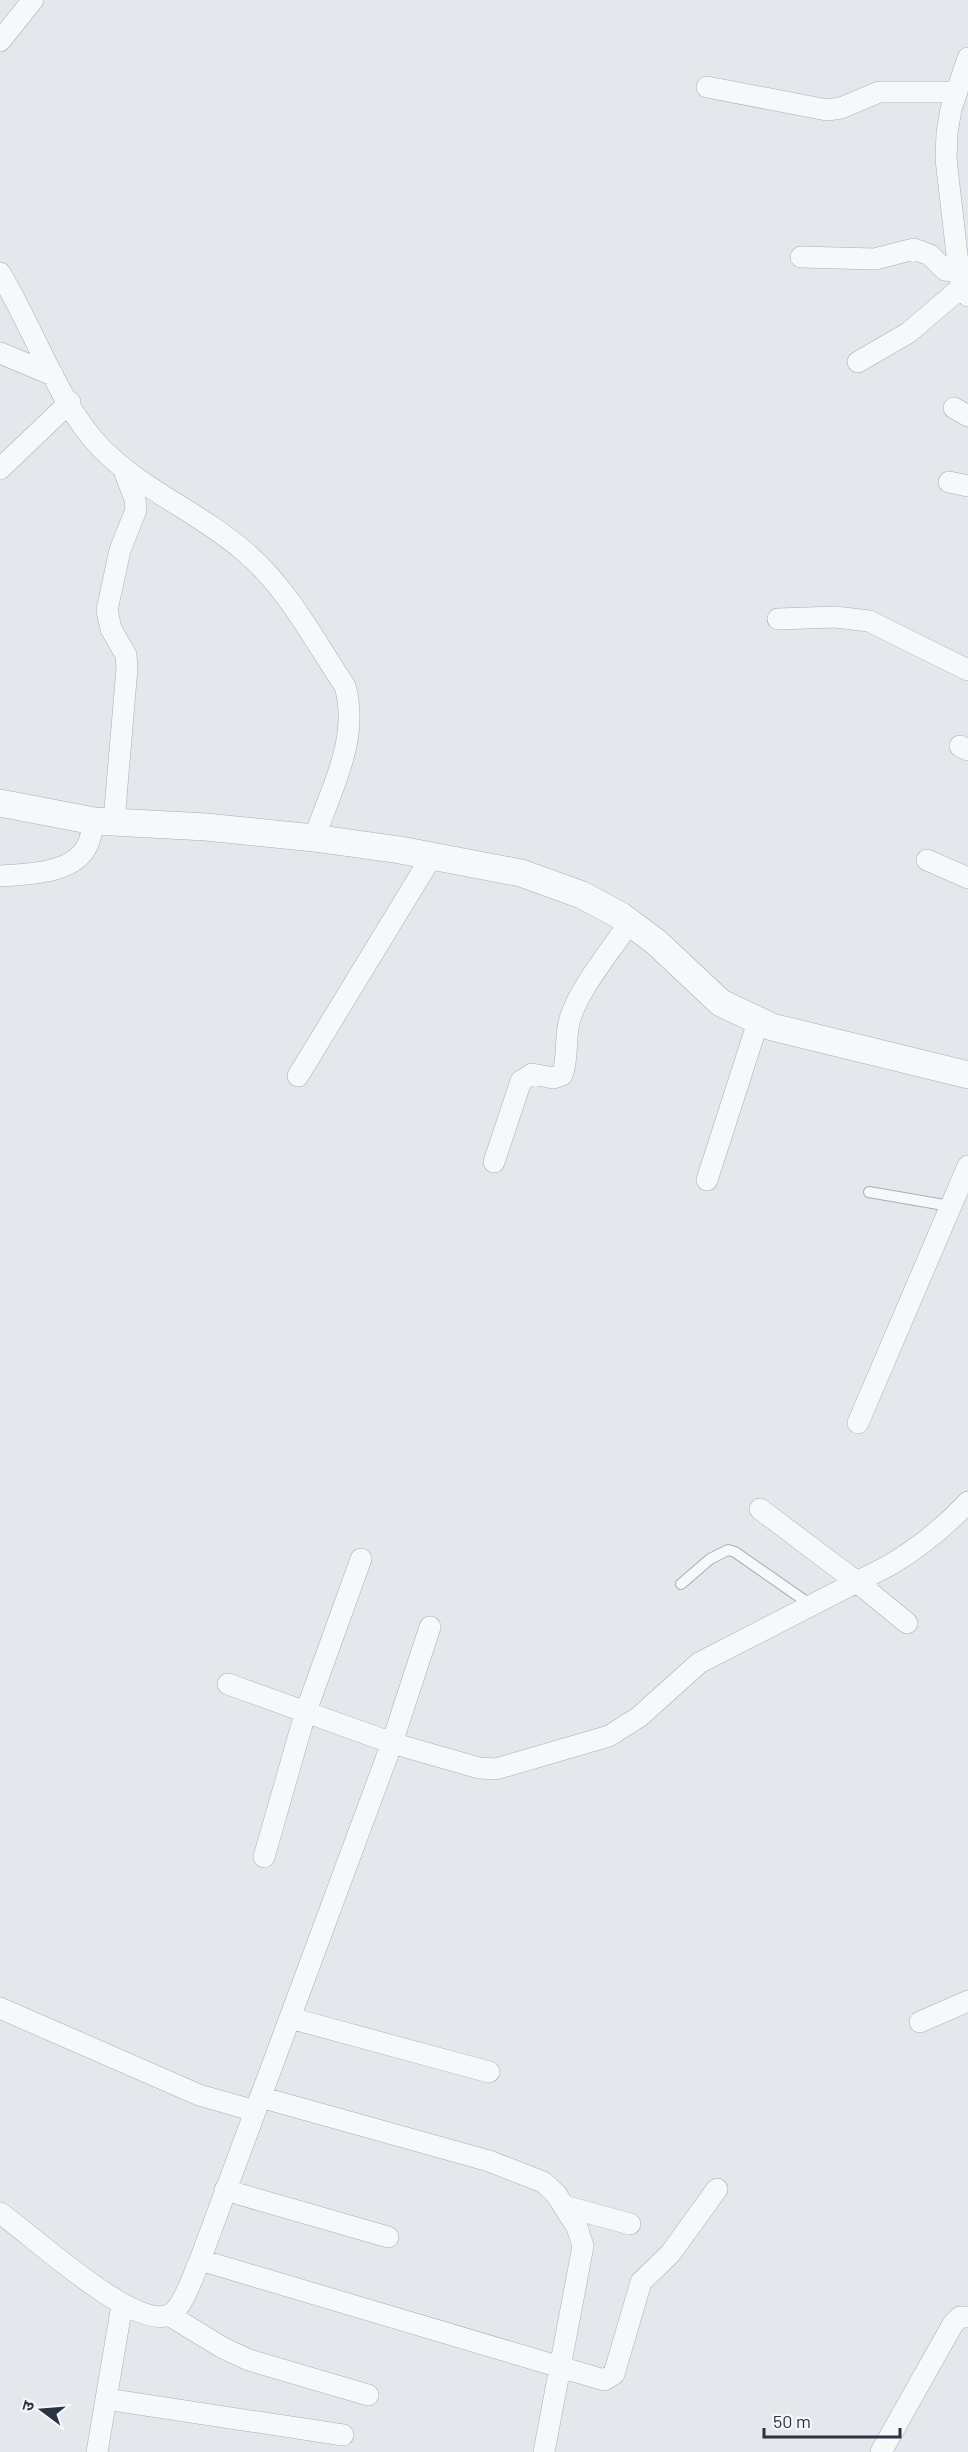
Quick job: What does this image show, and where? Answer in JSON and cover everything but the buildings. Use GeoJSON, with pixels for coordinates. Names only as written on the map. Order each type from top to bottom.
{"type":"FeatureCollection","features":[{"type":"Feature","properties":{"kind":"street"},"geometry":{"type":"LineString","coordinates":[[0,42],[33,0]]}},
{"type":"Feature","properties":{"kind":"street"},"geometry":{"type":"LineString","coordinates":[[963,285],[946,159],[948,125],[968,58]]}},
{"type":"Feature","properties":{"kind":"street"},"geometry":{"type":"LineString","coordinates":[[707,87],[827,110],[841,108],[879,92],[957,92]]}},
{"type":"Feature","properties":{"kind":"street"},"geometry":{"type":"LineString","coordinates":[[801,257],[875,259],[914,249],[930,255],[963,285]]}},
{"type":"Feature","properties":{"kind":"street"},"geometry":{"type":"LineString","coordinates":[[0,273],[18,302],[53,375],[86,430],[123,468],[226,537],[269,575],[345,686],[350,704],[347,747],[314,838]]}},
{"type":"Feature","properties":{"kind":"street"},"geometry":{"type":"LineString","coordinates":[[858,362],[908,333],[963,285]]}},
{"type":"Feature","properties":{"kind":"street"},"geometry":{"type":"LineString","coordinates":[[0,353],[53,375]]}},
{"type":"Feature","properties":{"kind":"street"},"geometry":{"type":"LineString","coordinates":[[0,469],[70,402]]}},
{"type":"Feature","properties":{"kind":"street"},"geometry":{"type":"LineString","coordinates":[[0,876],[36,872],[77,861],[104,821],[127,668],[126,655],[111,629],[107,610],[120,550],[136,510],[135,500],[123,468]]}},
{"type":"Feature","properties":{"kind":"street"},"geometry":{"type":"LineString","coordinates":[[778,619],[835,617],[869,621],[968,670]]}},
{"type":"Feature","properties":{"kind":"street"},"geometry":{"type":"LineString","coordinates":[[0,803],[104,821],[314,838],[432,856],[521,873],[582,896],[629,922],[656,942],[721,1003],[758,1022],[772,1028],[968,1075]]}},
{"type":"Feature","properties":{"kind":"street"},"geometry":{"type":"LineString","coordinates":[[298,1076],[432,856]]}},
{"type":"Feature","properties":{"kind":"street"},"geometry":{"type":"LineString","coordinates":[[927,860],[968,878]]}},
{"type":"Feature","properties":{"kind":"street"},"geometry":{"type":"LineString","coordinates":[[494,1162],[521,1081],[532,1074],[553,1078],[562,1076],[566,1066],[567,1030],[575,1005],[629,922]]}},
{"type":"Feature","properties":{"kind":"street"},"geometry":{"type":"LineString","coordinates":[[706,1180],[758,1022]]}},
{"type":"Feature","properties":{"kind":"street"},"geometry":{"type":"LineString","coordinates":[[858,1423],[968,1166]]}},
{"type":"Feature","properties":{"kind":"street"},"geometry":{"type":"LineString","coordinates":[[228,1684],[306,1714],[392,1743],[478,1768],[496,1769],[609,1737],[639,1717],[699,1663],[920,1547],[945,1527],[968,1502]]}},
{"type":"Feature","properties":{"kind":"street"},"geometry":{"type":"LineString","coordinates":[[760,1509],[907,1623]]}},
{"type":"Feature","properties":{"kind":"street"},"geometry":{"type":"LineString","coordinates":[[264,1857],[306,1714],[361,1559]]}},
{"type":"Feature","properties":{"kind":"street"},"geometry":{"type":"LineString","coordinates":[[0,2213],[122,2305],[158,2317],[169,2315],[177,2309],[200,2259],[290,2018],[392,1743],[430,1627]]}},
{"type":"Feature","properties":{"kind":"street"},"geometry":{"type":"LineString","coordinates":[[920,2022],[968,2001]]}},
{"type":"Feature","properties":{"kind":"street"},"geometry":{"type":"LineString","coordinates":[[0,2008],[199,2095],[258,2104],[489,2161],[543,2181],[564,2206],[577,2227],[583,2246],[544,2452]]}},
{"type":"Feature","properties":{"kind":"street"},"geometry":{"type":"LineString","coordinates":[[290,2018],[489,2072]]}},
{"type":"Feature","properties":{"kind":"street"},"geometry":{"type":"LineString","coordinates":[[200,2259],[604,2380],[614,2374],[641,2282],[670,2254],[717,2189]]}},
{"type":"Feature","properties":{"kind":"street"},"geometry":{"type":"LineString","coordinates":[[225,2190],[388,2237]]}},
{"type":"Feature","properties":{"kind":"street"},"geometry":{"type":"LineString","coordinates":[[564,2206],[630,2224]]}},
{"type":"Feature","properties":{"kind":"street"},"geometry":{"type":"LineString","coordinates":[[97,2452],[122,2305]]}},
{"type":"Feature","properties":{"kind":"street"},"geometry":{"type":"LineString","coordinates":[[169,2315],[229,2351],[249,2360],[368,2395]]}},
{"type":"Feature","properties":{"kind":"street"},"geometry":{"type":"LineString","coordinates":[[881,2452],[953,2324],[960,2318],[968,2317]]}},
{"type":"Feature","properties":{"kind":"street"},"geometry":{"type":"LineString","coordinates":[[106,2399],[343,2435]]}},
{"type":"Feature","properties":{"kind":"lane"},"geometry":{"type":"LineString","coordinates":[[869,1192],[950,1206]]}},
{"type":"Feature","properties":{"kind":"lane"},"geometry":{"type":"LineString","coordinates":[[681,1584],[719,1552],[728,1550],[735,1552],[811,1605]]}}]}
